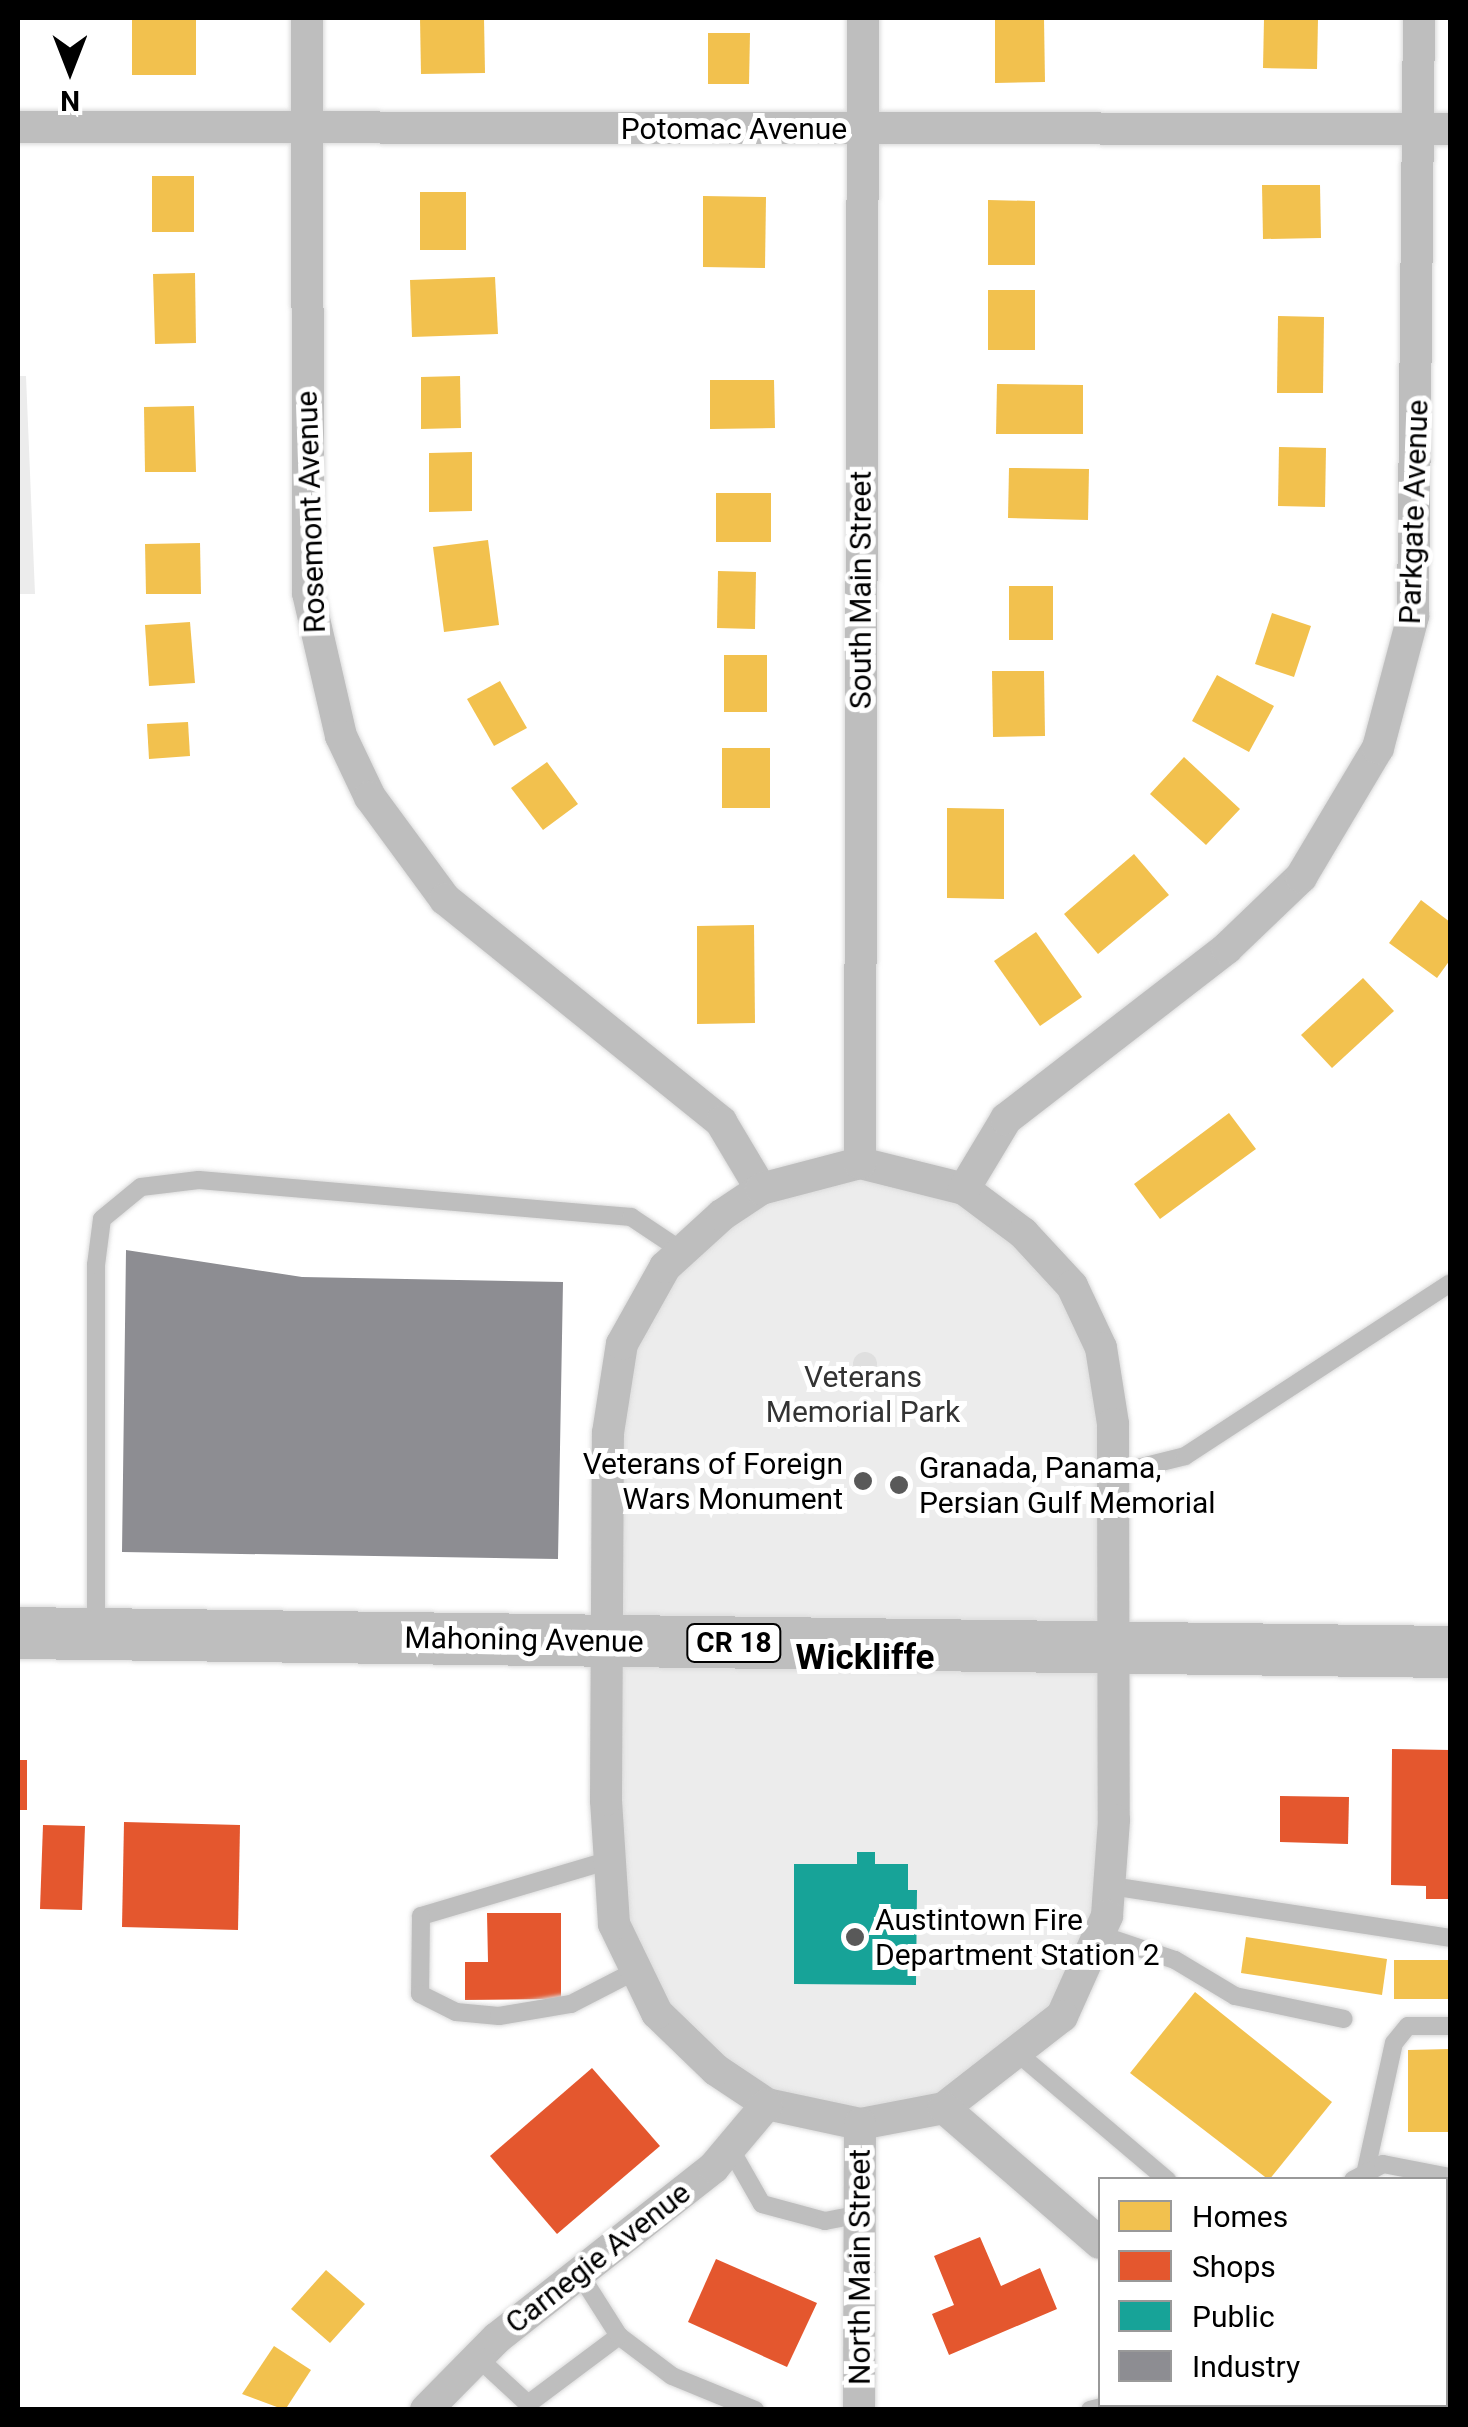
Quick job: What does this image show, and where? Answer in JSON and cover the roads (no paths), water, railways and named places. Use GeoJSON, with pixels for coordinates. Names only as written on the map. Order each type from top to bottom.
{"type":"FeatureCollection","features":[{"type":"Feature","properties":{"kind":"main road","name":"Mahoning Avenue"},"geometry":{"type":"LineString","coordinates":[[18,1633],[1450,1652]]}},
{"type":"Feature","properties":{"kind":"street","name":"Rosemont Avenue"},"geometry":{"type":"LineString","coordinates":[[307,18],[308,593],[341,736],[370,798],[445,899],[721,1122],[761,1189]]}},
{"type":"Feature","properties":{"kind":"street","name":"South Main Street"},"geometry":{"type":"LineString","coordinates":[[860,1163],[863,18]]}},
{"type":"Feature","properties":{"kind":"street","name":"Parkgate Avenue"},"geometry":{"type":"LineString","coordinates":[[964,1189],[1006,1119],[1227,948],[1301,877],[1378,748],[1413,616],[1435,129],[1419,18]]}},
{"type":"Feature","properties":{"kind":"street","name":"Potomac Avenue"},"geometry":{"type":"LineString","coordinates":[[18,127],[1435,129]]}},
{"type":"Feature","properties":{"kind":"street"},"geometry":{"type":"LineString","coordinates":[[860,1163],[964,1189],[1041,1250],[1082,1303],[1109,1383],[1113,1474],[1111,1886],[1102,1936],[1062,2016],[1021,2056],[944,2108],[860,2124],[768,2104],[672,2032],[633,1972],[614,1924],[608,1861],[611,1388],[642,1298],[682,1251],[761,1189],[860,1163]]}},
{"type":"Feature","properties":{"kind":"street","name":"Carnegie Avenue"},"geometry":{"type":"LineString","coordinates":[[426,2410],[476,2356],[730,2148],[768,2104]]}},
{"type":"Feature","properties":{"kind":"street"},"geometry":{"type":"LineString","coordinates":[[944,2108],[1098,2241]]}},
{"type":"Feature","properties":{"kind":"street","name":"North Main Street"},"geometry":{"type":"LineString","coordinates":[[860,2124],[860,2410]]}},
{"type":"Feature","properties":{"kind":"lane"},"geometry":{"type":"LineString","coordinates":[[96,1634],[96,1265],[102,1219],[141,1187],[199,1180],[631,1218],[682,1251]]}},
{"type":"Feature","properties":{"kind":"lane"},"geometry":{"type":"LineString","coordinates":[[1113,1474],[1185,1456],[1450,1284]]}},
{"type":"Feature","properties":{"kind":"lane"},"geometry":{"type":"LineString","coordinates":[[608,1861],[422,1916],[420,1994],[456,2012],[500,2016],[571,2004],[633,1972]]}},
{"type":"Feature","properties":{"kind":"lane"},"geometry":{"type":"LineString","coordinates":[[1111,1886],[1450,1938]]}},
{"type":"Feature","properties":{"kind":"lane"},"geometry":{"type":"LineString","coordinates":[[1102,1936],[1175,1960],[1234,1996],[1344,2020]]}},
{"type":"Feature","properties":{"kind":"lane"},"geometry":{"type":"LineString","coordinates":[[1448,2177],[1426,2167],[1360,2175],[1394,2044],[1408,2026],[1450,2026]]}},
{"type":"Feature","properties":{"kind":"lane"},"geometry":{"type":"LineString","coordinates":[[1021,2056],[1163,2177]]}},
{"type":"Feature","properties":{"kind":"lane"},"geometry":{"type":"LineString","coordinates":[[730,2148],[762,2204],[826,2221],[860,2214]]}},
{"type":"Feature","properties":{"kind":"lane"},"geometry":{"type":"LineString","coordinates":[[579,2273],[619,2336],[672,2376],[755,2410]]}},
{"type":"Feature","properties":{"kind":"lane"},"geometry":{"type":"LineString","coordinates":[[476,2356],[528,2404],[619,2336]]}},
{"type":"Feature","properties":{"kind":"place","name":"Veterans of Foreign Wars Monument"},"geometry":{"type":"Point","coordinates":[863,1481]}},
{"type":"Feature","properties":{"kind":"place","name":"Granada, Panama, Persian Gulf Memorial"},"geometry":{"type":"Point","coordinates":[899,1485]}},
{"type":"Feature","properties":{"kind":"place","name":"Austintown Fire Department Station 2"},"geometry":{"type":"Point","coordinates":[855,1937]}},
{"type":"Feature","properties":{"kind":"district","name":"Wickliffe"},"geometry":{"type":"Point","coordinates":[865,1658]}},
{"type":"Feature","properties":{"kind":"park label","name":"Veterans Memorial Park"},"geometry":{"type":"Point","coordinates":[863,1394]}}]}
